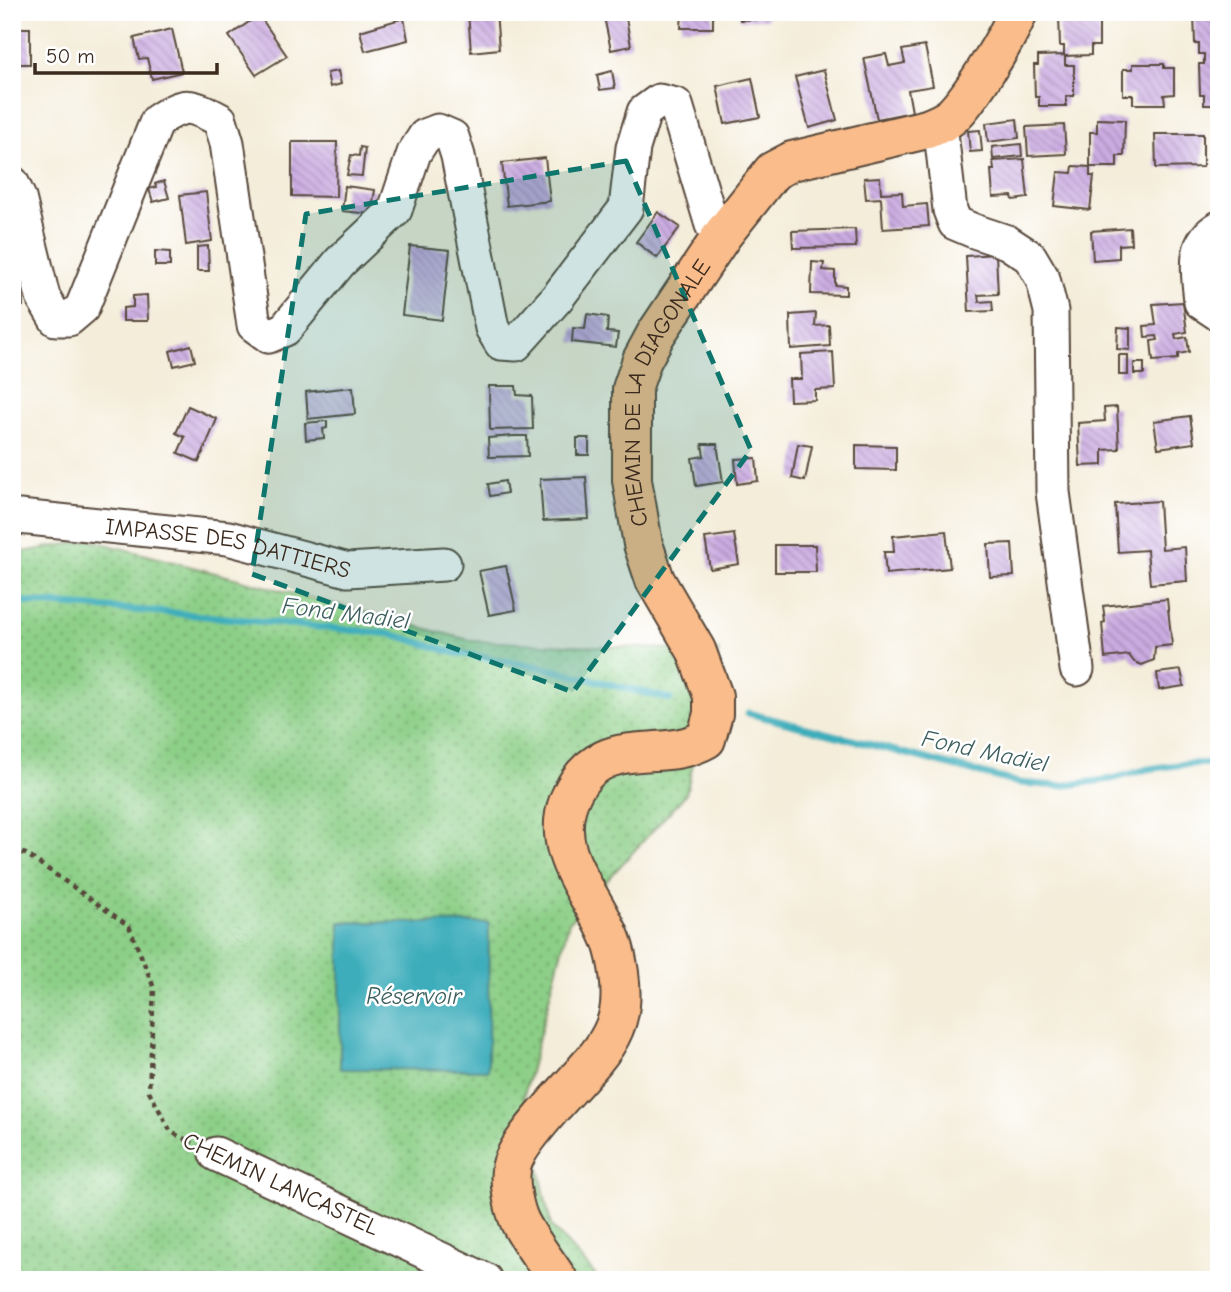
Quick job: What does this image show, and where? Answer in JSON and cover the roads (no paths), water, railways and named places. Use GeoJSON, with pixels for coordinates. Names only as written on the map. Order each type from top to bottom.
{"type":"FeatureCollection","features":[{"type":"Feature","properties":{"kind":"main road","name":"CHEMIN DE LA DIAGONALE"},"geometry":{"type":"LineString","coordinates":[[558,1280],[520,1221],[510,1170],[515,1156],[536,1128],[601,1052],[612,1031],[620,1006],[618,974],[611,942],[579,881],[564,845],[564,822],[569,800],[594,766],[616,754],[694,746],[706,739],[713,714],[713,696],[696,650],[655,580],[643,544],[632,480],[632,389],[642,360],[656,334],[723,234],[773,171],[792,160],[927,130],[940,124],[952,116],[994,57],[1018,12]]}},
{"type":"Feature","properties":{"kind":"street"},"geometry":{"type":"LineString","coordinates":[[12,183],[19,198],[43,297],[56,319],[69,319],[82,308],[157,121],[178,107],[200,109],[220,120],[227,143],[254,325],[269,335],[285,329],[340,262],[395,210],[414,153],[425,136],[438,131],[452,137],[458,156],[492,328],[501,343],[516,344],[557,298],[626,208],[633,148],[640,124],[644,112],[659,101],[677,105],[712,225],[723,234]]}},
{"type":"Feature","properties":{"kind":"street"},"geometry":{"type":"LineString","coordinates":[[940,124],[950,210],[955,223],[1007,242],[1030,257],[1043,279],[1051,310],[1053,492],[1077,669]]}},
{"type":"Feature","properties":{"kind":"street"},"geometry":{"type":"LineString","coordinates":[[1219,228],[1209,233],[1197,254],[1201,302],[1219,314]]}},
{"type":"Feature","properties":{"kind":"street","name":"IMPASSE DES DATTIERS"},"geometry":{"type":"LineString","coordinates":[[12,519],[19,517],[228,538],[348,570],[444,564]]}},
{"type":"Feature","properties":{"kind":"street","name":"CHEMIN LANCASTEL"},"geometry":{"type":"LineString","coordinates":[[216,1154],[485,1280]]}},
{"type":"Feature","properties":{"kind":"water","name":"Réservoir"},"geometry":{"type":"Polygon","coordinates":[[[340,922],[489,923],[488,1070],[340,1069],[340,922]]]}},
{"type":"Feature","properties":{"kind":"waterway","name":"Fond Madiel"},"geometry":{"type":"LineString","coordinates":[[12,601],[391,634],[456,653],[541,667],[670,699]]}},
{"type":"Feature","properties":{"kind":"waterway","name":"Fond Madiel"},"geometry":{"type":"LineString","coordinates":[[748,713],[1019,783],[1060,786],[1112,779],[1148,769],[1219,763]]}}]}
